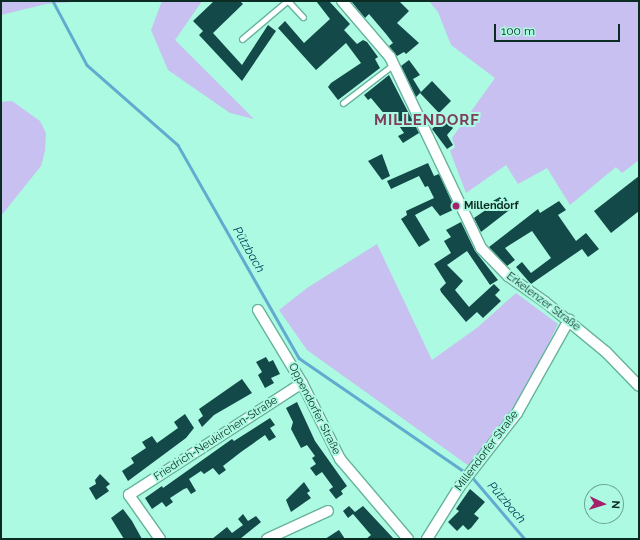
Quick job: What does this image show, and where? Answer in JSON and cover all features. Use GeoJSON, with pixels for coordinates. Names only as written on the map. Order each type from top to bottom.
{"type":"FeatureCollection","features":[{"type":"Feature","properties":{"kind":"street","name":"Erkelenzer Straße"},"geometry":{"type":"LineString","coordinates":[[342,1],[369,29],[394,64],[481,248],[508,276],[569,320],[606,352],[639,386]]}},
{"type":"Feature","properties":{"kind":"street","name":"Oppendorfer Straße"},"geometry":{"type":"LineString","coordinates":[[258,310],[302,383],[340,459],[408,539]]}},
{"type":"Feature","properties":{"kind":"street","name":"Millendorfer Straße"},"geometry":{"type":"LineString","coordinates":[[427,539],[465,479],[529,394],[569,320]]}},
{"type":"Feature","properties":{"kind":"street","name":"Friedrich-Neukirchen-Straße"},"geometry":{"type":"LineString","coordinates":[[160,539],[129,495],[302,383]]}},
{"type":"Feature","properties":{"kind":"street"},"geometry":{"type":"LineString","coordinates":[[267,539],[328,511]]}},
{"type":"Feature","properties":{"kind":"lane"},"geometry":{"type":"LineString","coordinates":[[242,39],[288,1],[302,17]]}},
{"type":"Feature","properties":{"kind":"lane"},"geometry":{"type":"LineString","coordinates":[[343,102],[394,64]]}},
{"type":"Feature","properties":{"kind":"shaded area"},"geometry":{"type":"Polygon","coordinates":[[[1,1],[87,1],[46,4],[1,15],[1,1]]]}},
{"type":"Feature","properties":{"kind":"shaded area"},"geometry":{"type":"Polygon","coordinates":[[[162,1],[202,1],[175,40],[254,119],[230,113],[168,70],[151,30],[162,1]]]}},
{"type":"Feature","properties":{"kind":"shaded area"},"geometry":{"type":"Polygon","coordinates":[[[429,1],[639,1],[639,160],[622,173],[616,167],[570,205],[547,168],[518,184],[506,165],[466,193],[450,151],[455,147],[452,138],[495,78],[451,45],[438,12],[429,1]]]}},
{"type":"Feature","properties":{"kind":"shaded area"},"geometry":{"type":"Polygon","coordinates":[[[12,101],[40,121],[46,133],[45,151],[41,166],[1,216],[1,102],[12,101]]]}},
{"type":"Feature","properties":{"kind":"shaded area"},"geometry":{"type":"Polygon","coordinates":[[[377,244],[432,360],[478,327],[516,293],[558,324],[525,393],[469,466],[307,350],[279,310],[307,288],[377,244]]]}},
{"type":"Feature","properties":{"kind":"building"},"geometry":{"type":"Polygon","coordinates":[[[214,1],[240,1],[243,4],[213,33],[242,65],[268,25],[276,31],[242,81],[199,35],[203,31],[193,21],[214,1]]]}},
{"type":"Feature","properties":{"kind":"building"},"geometry":{"type":"Polygon","coordinates":[[[316,1],[329,1],[350,24],[344,30],[357,44],[363,40],[367,42],[378,57],[375,59],[380,68],[338,100],[328,87],[331,83],[361,63],[346,43],[316,70],[278,28],[285,21],[304,43],[330,19],[316,1]]]}},
{"type":"Feature","properties":{"kind":"building"},"geometry":{"type":"Polygon","coordinates":[[[351,1],[399,1],[409,11],[397,23],[419,43],[406,54],[404,52],[397,56],[389,46],[393,43],[386,34],[369,14],[365,18],[351,1]]]}},
{"type":"Feature","properties":{"kind":"building"},"geometry":{"type":"Polygon","coordinates":[[[409,60],[420,75],[413,79],[421,92],[416,97],[401,66],[409,60]]]}},
{"type":"Feature","properties":{"kind":"building"},"geometry":{"type":"Polygon","coordinates":[[[389,75],[419,133],[403,143],[398,136],[404,133],[395,120],[391,122],[371,98],[368,100],[364,95],[389,75]]]}},
{"type":"Feature","properties":{"kind":"building"},"geometry":{"type":"Polygon","coordinates":[[[432,81],[451,101],[439,113],[420,93],[432,81]]]}},
{"type":"Feature","properties":{"kind":"building"},"geometry":{"type":"Polygon","coordinates":[[[444,118],[453,128],[447,135],[453,145],[447,149],[432,129],[444,118]]]}},
{"type":"Feature","properties":{"kind":"building"},"geometry":{"type":"Polygon","coordinates":[[[382,154],[390,176],[382,180],[368,161],[382,154]]]}},
{"type":"Feature","properties":{"kind":"building"},"geometry":{"type":"Polygon","coordinates":[[[428,163],[434,176],[439,174],[455,209],[440,216],[432,206],[415,215],[430,240],[419,247],[401,219],[407,215],[406,211],[434,198],[428,186],[425,187],[419,176],[391,189],[387,181],[428,163]]]}},
{"type":"Feature","properties":{"kind":"building"},"geometry":{"type":"Polygon","coordinates":[[[639,176],[639,211],[611,233],[594,211],[639,176]]]}},
{"type":"Feature","properties":{"kind":"building"},"geometry":{"type":"Polygon","coordinates":[[[500,197],[502,200],[505,197],[512,208],[481,232],[474,218],[493,205],[491,202],[500,197]]]}},
{"type":"Feature","properties":{"kind":"building"},"geometry":{"type":"Polygon","coordinates":[[[559,201],[566,210],[558,215],[576,241],[586,233],[599,249],[588,257],[582,249],[531,284],[516,267],[522,262],[531,273],[551,258],[532,231],[505,248],[515,260],[507,266],[489,247],[538,209],[540,213],[559,201]]]}},
{"type":"Feature","properties":{"kind":"building"},"geometry":{"type":"Polygon","coordinates":[[[461,222],[475,251],[498,280],[490,285],[467,251],[447,265],[463,281],[455,290],[469,307],[494,284],[500,290],[495,295],[501,301],[483,318],[477,312],[466,322],[441,292],[440,289],[446,283],[434,264],[451,253],[444,241],[451,237],[446,230],[461,222]]]}},
{"type":"Feature","properties":{"kind":"building"},"geometry":{"type":"Polygon","coordinates":[[[266,357],[269,362],[273,360],[280,374],[271,378],[274,383],[265,388],[258,375],[262,372],[256,362],[266,357]]]}},
{"type":"Feature","properties":{"kind":"building"},"geometry":{"type":"Polygon","coordinates":[[[242,379],[252,393],[214,415],[202,427],[198,420],[203,416],[199,409],[242,379]]]}},
{"type":"Feature","properties":{"kind":"building"},"geometry":{"type":"Polygon","coordinates":[[[297,402],[315,441],[347,486],[341,491],[343,494],[336,499],[329,490],[333,487],[322,472],[316,476],[310,468],[316,464],[312,458],[315,456],[307,445],[301,448],[291,429],[293,422],[286,408],[297,402]]]}},
{"type":"Feature","properties":{"kind":"building"},"geometry":{"type":"Polygon","coordinates":[[[185,414],[194,428],[186,438],[128,481],[122,471],[134,463],[131,458],[146,448],[142,442],[152,436],[157,443],[178,428],[174,422],[185,414]]]}},
{"type":"Feature","properties":{"kind":"building"},"geometry":{"type":"Polygon","coordinates":[[[270,418],[275,425],[270,428],[276,437],[269,441],[265,435],[223,466],[226,470],[219,475],[213,468],[204,474],[201,471],[189,479],[196,491],[191,494],[187,488],[184,489],[170,498],[173,502],[166,507],[162,502],[152,509],[145,498],[162,486],[163,488],[232,439],[234,441],[270,418]]]}},
{"type":"Feature","properties":{"kind":"building"},"geometry":{"type":"Polygon","coordinates":[[[100,474],[110,484],[106,487],[109,491],[96,500],[89,488],[96,484],[95,480],[100,474]]]}},
{"type":"Feature","properties":{"kind":"building"},"geometry":{"type":"Polygon","coordinates":[[[304,482],[310,491],[307,493],[311,498],[291,512],[286,500],[304,482]]]}},
{"type":"Feature","properties":{"kind":"building"},"geometry":{"type":"Polygon","coordinates":[[[470,489],[485,502],[474,514],[479,518],[471,528],[468,530],[463,525],[457,531],[448,522],[459,511],[456,509],[470,489]]]}},
{"type":"Feature","properties":{"kind":"building"},"geometry":{"type":"Polygon","coordinates":[[[349,506],[355,512],[363,506],[394,539],[366,539],[371,535],[353,514],[348,518],[343,511],[349,506]]]}},
{"type":"Feature","properties":{"kind":"building"},"geometry":{"type":"Polygon","coordinates":[[[123,509],[142,539],[124,539],[111,518],[123,509]]]}},
{"type":"Feature","properties":{"kind":"building"},"geometry":{"type":"Polygon","coordinates":[[[243,514],[248,521],[256,516],[261,522],[240,539],[212,539],[227,527],[232,533],[243,525],[238,519],[243,514]]]}},
{"type":"Feature","properties":{"kind":"building"},"geometry":{"type":"Polygon","coordinates":[[[339,530],[345,539],[325,539],[339,530]]]}},
{"type":"Feature","properties":{"kind":"waterway","name":"Pützbach"},"geometry":{"type":"LineString","coordinates":[[53,1],[87,65],[178,145],[299,358],[465,472]]}},
{"type":"Feature","properties":{"kind":"waterway","name":"Pützbach"},"geometry":{"type":"LineString","coordinates":[[473,478],[525,539]]}},
{"type":"Feature","properties":{"kind":"place","name":"Millendorf"},"geometry":{"type":"Point","coordinates":[456,206]}},
{"type":"Feature","properties":{"kind":"district","name":"MILLENDORF"},"geometry":{"type":"Point","coordinates":[427,121]}}]}
